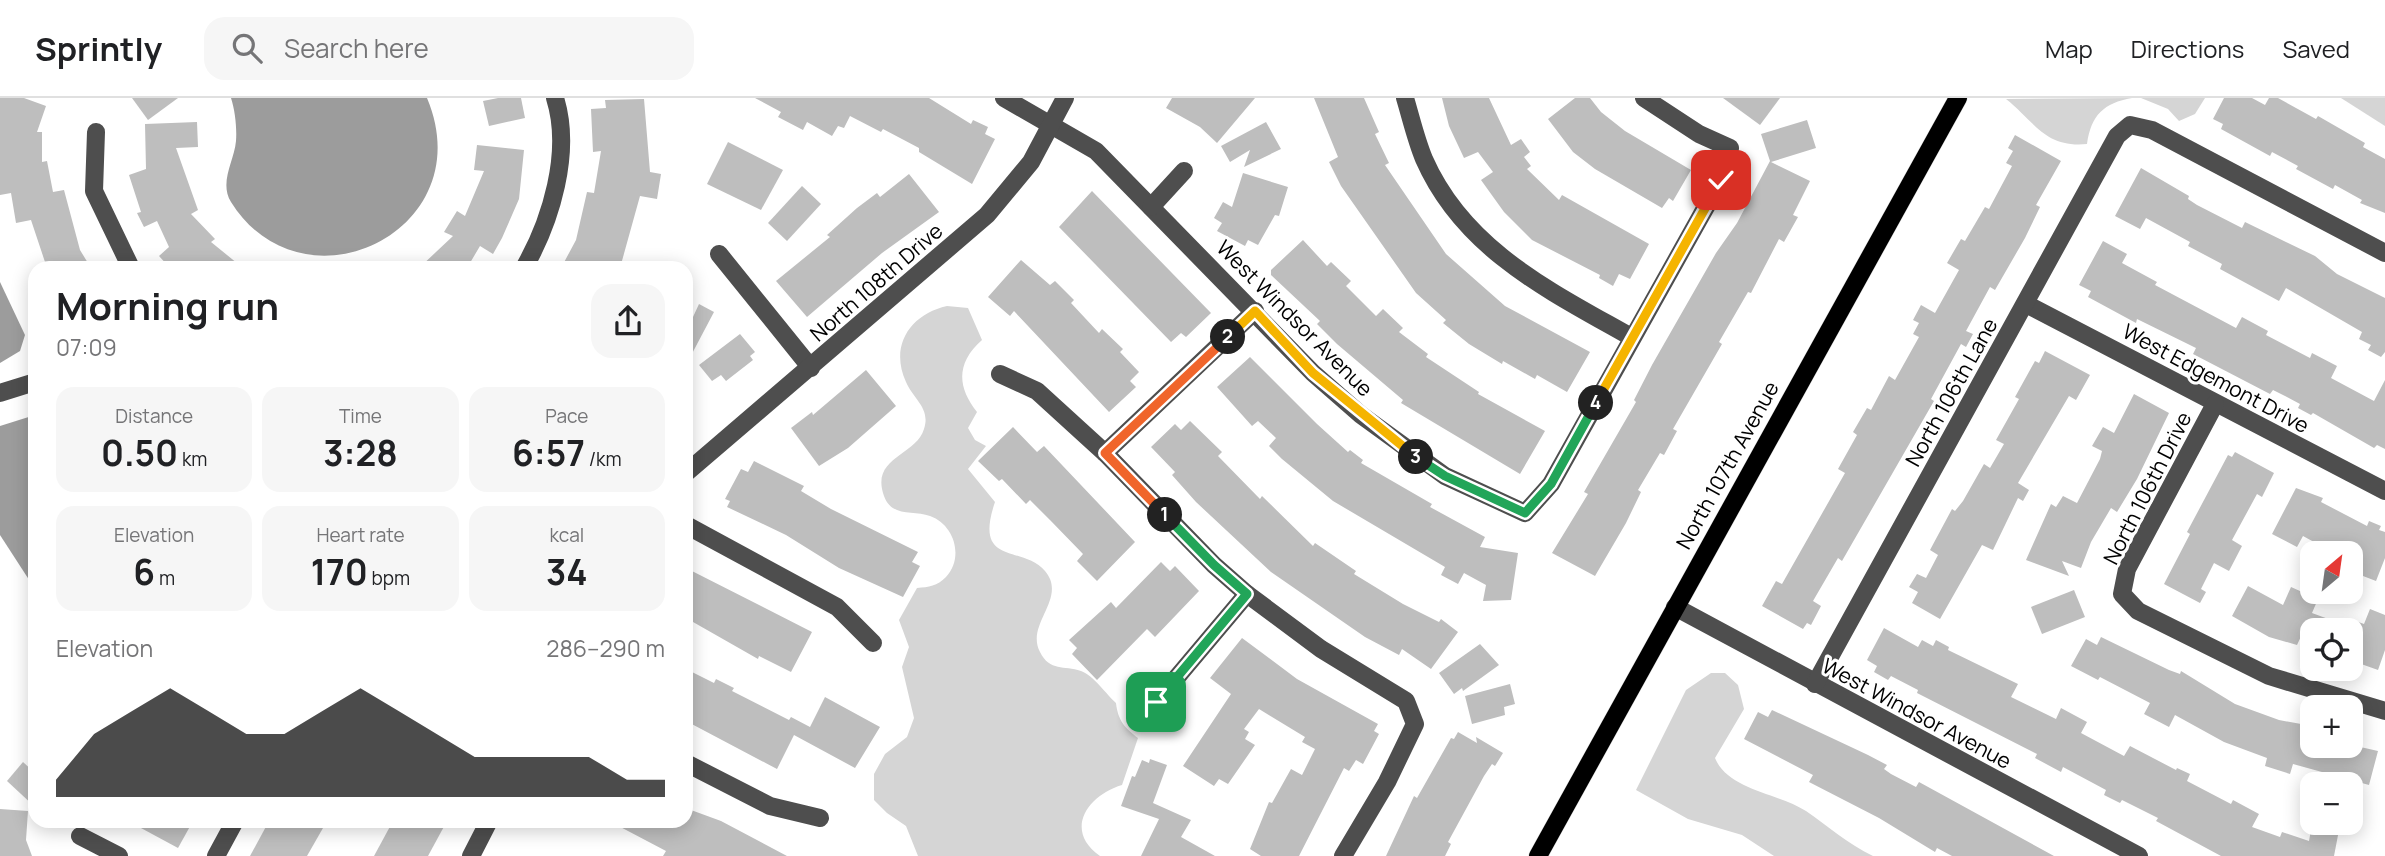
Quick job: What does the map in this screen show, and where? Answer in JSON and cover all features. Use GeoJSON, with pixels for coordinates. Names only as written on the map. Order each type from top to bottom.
{"type":"FeatureCollection","features":[{"type":"Feature","properties":{"kind":"main road","name":"North 107th Avenue"},"geometry":{"type":"LineString","coordinates":[[1538,856],[1958,98]]}},
{"type":"Feature","properties":{"kind":"street"},"geometry":{"type":"LineString","coordinates":[[527,261],[552,206],[560,162],[555,98]]}},
{"type":"Feature","properties":{"kind":"street","name":"West Windsor Avenue"},"geometry":{"type":"LineString","coordinates":[[1004,98],[1096,151],[1313,373],[1402,447],[1445,476],[1525,513],[1551,484],[1631,337]]}},
{"type":"Feature","properties":{"kind":"street","name":"North 108th Drive"},"geometry":{"type":"LineString","coordinates":[[693,466],[731,431],[811,368],[987,215],[1031,162],[1065,98]]}},
{"type":"Feature","properties":{"kind":"street"},"geometry":{"type":"LineString","coordinates":[[1405,98],[1424,159],[1450,206],[1493,253],[1530,280],[1631,337],[1721,180],[1730,149],[1699,134],[1644,98]]}},
{"type":"Feature","properties":{"kind":"street","name":"North 106th Lane"},"geometry":{"type":"LineString","coordinates":[[1815,684],[2117,136],[2130,125],[2152,130],[2385,253]]}},
{"type":"Feature","properties":{"kind":"street"},"geometry":{"type":"LineString","coordinates":[[96,132],[94,191],[128,261]]}},
{"type":"Feature","properties":{"kind":"street"},"geometry":{"type":"LineString","coordinates":[[1151,207],[1184,171]]}},
{"type":"Feature","properties":{"kind":"street"},"geometry":{"type":"LineString","coordinates":[[719,254],[811,368]]}},
{"type":"Feature","properties":{"kind":"street","name":"West Edgemont Drive"},"geometry":{"type":"LineString","coordinates":[[2026,304],[2385,491]]}},
{"type":"Feature","properties":{"kind":"street"},"geometry":{"type":"LineString","coordinates":[[1105,453],[1255,311]]}},
{"type":"Feature","properties":{"kind":"street"},"geometry":{"type":"LineString","coordinates":[[1000,374],[1037,391],[1105,453],[1214,565],[1247,594],[1321,649],[1406,701],[1415,724],[1387,782],[1343,856]]}},
{"type":"Feature","properties":{"kind":"street"},"geometry":{"type":"LineString","coordinates":[[0,393],[28,384]]}},
{"type":"Feature","properties":{"kind":"street","name":"North 106th Drive"},"geometry":{"type":"LineString","coordinates":[[2215,404],[2127,569],[2122,594],[2138,611],[2269,676],[2385,711]]}},
{"type":"Feature","properties":{"kind":"street"},"geometry":{"type":"LineString","coordinates":[[693,529],[837,607],[873,643]]}},
{"type":"Feature","properties":{"kind":"street"},"geometry":{"type":"LineString","coordinates":[[1156,702],[1247,594]]}},
{"type":"Feature","properties":{"kind":"street","name":"West Windsor Avenue"},"geometry":{"type":"LineString","coordinates":[[1675,607],[2139,856]]}},
{"type":"Feature","properties":{"kind":"street"},"geometry":{"type":"LineString","coordinates":[[693,767],[769,806],[820,818]]}},
{"type":"Feature","properties":{"kind":"street"},"geometry":{"type":"LineString","coordinates":[[216,856],[231,828]]}},
{"type":"Feature","properties":{"kind":"street"},"geometry":{"type":"LineString","coordinates":[[471,856],[485,828]]}},
{"type":"Feature","properties":{"kind":"street"},"geometry":{"type":"LineString","coordinates":[[80,836],[119,856]]}},
{"type":"Feature","properties":{"kind":"shaded area"},"geometry":{"type":"Polygon","coordinates":[[[231,98],[427,98],[438,145],[430,187],[409,220],[377,243],[339,255],[300,253],[262,236],[231,202],[226,187],[236,136],[231,98]]]}},
{"type":"Feature","properties":{"kind":"shaded area"},"geometry":{"type":"Polygon","coordinates":[[[2132,98],[2114,103],[2101,112],[2092,125],[2087,144],[2061,142],[2051,138],[2006,99],[2132,98]]]}},
{"type":"Feature","properties":{"kind":"shaded area"},"geometry":{"type":"Polygon","coordinates":[[[2141,98],[2205,98],[2195,114],[2179,121],[2168,109],[2141,98]]]}},
{"type":"Feature","properties":{"kind":"shaded area"},"geometry":{"type":"Polygon","coordinates":[[[2341,98],[2385,98],[2385,126],[2341,98]]]}},
{"type":"Feature","properties":{"kind":"shaded area"},"geometry":{"type":"Polygon","coordinates":[[[0,282],[25,335],[20,351],[0,363],[0,282]]]}},
{"type":"Feature","properties":{"kind":"shaded area"},"geometry":{"type":"Polygon","coordinates":[[[947,306],[968,308],[982,340],[967,357],[962,375],[970,403],[977,412],[968,428],[975,440],[986,446],[968,469],[995,502],[990,536],[995,545],[1003,551],[1035,563],[1045,571],[1051,581],[1050,601],[1038,631],[1040,652],[1048,663],[1081,671],[1090,677],[1116,703],[1123,724],[1138,738],[1122,785],[1099,797],[1084,815],[1083,835],[1089,846],[1100,856],[918,856],[906,826],[874,800],[874,774],[885,754],[907,737],[914,718],[902,667],[909,647],[899,620],[917,588],[933,586],[943,580],[955,561],[954,543],[946,527],[930,516],[892,508],[884,496],[881,483],[888,465],[919,438],[926,422],[923,409],[909,388],[901,368],[902,344],[907,333],[923,316],[947,306]]]}},
{"type":"Feature","properties":{"kind":"shaded area"},"geometry":{"type":"Polygon","coordinates":[[[28,417],[28,578],[0,535],[0,426],[28,417]]]}},
{"type":"Feature","properties":{"kind":"shaded area"},"geometry":{"type":"Polygon","coordinates":[[[1711,673],[1725,673],[1738,685],[1744,709],[1715,758],[1721,769],[1742,784],[1806,811],[1873,856],[1774,856],[1742,835],[1688,819],[1636,790],[1686,690],[1711,673]]]}},
{"type":"Feature","properties":{"kind":"building"},"geometry":{"type":"Polygon","coordinates":[[[0,98],[24,98],[46,106],[37,132],[42,132],[42,162],[47,161],[53,192],[64,190],[80,250],[87,261],[45,261],[31,220],[16,223],[11,193],[0,195],[0,98]]]}},
{"type":"Feature","properties":{"kind":"building"},"geometry":{"type":"Polygon","coordinates":[[[132,98],[178,98],[148,120],[132,98]]]}},
{"type":"Feature","properties":{"kind":"building"},"geometry":{"type":"Polygon","coordinates":[[[521,98],[525,118],[489,126],[483,101],[521,98]]]}},
{"type":"Feature","properties":{"kind":"building"},"geometry":{"type":"Polygon","coordinates":[[[755,98],[929,98],[971,124],[973,120],[988,127],[985,134],[995,139],[972,184],[919,152],[919,148],[883,129],[881,132],[850,116],[844,128],[838,126],[832,136],[807,122],[803,130],[778,117],[781,112],[755,98]]]}},
{"type":"Feature","properties":{"kind":"building"},"geometry":{"type":"Polygon","coordinates":[[[1172,98],[1255,98],[1217,143],[1200,127],[1166,108],[1172,98]]]}},
{"type":"Feature","properties":{"kind":"building"},"geometry":{"type":"Polygon","coordinates":[[[1314,98],[1364,98],[1379,132],[1375,134],[1389,163],[1385,165],[1446,254],[1505,306],[1590,352],[1567,392],[1537,375],[1535,379],[1503,361],[1502,364],[1469,344],[1443,323],[1446,320],[1416,293],[1341,186],[1329,162],[1338,157],[1314,98]]]}},
{"type":"Feature","properties":{"kind":"building"},"geometry":{"type":"Polygon","coordinates":[[[1442,98],[1489,98],[1511,145],[1521,139],[1530,152],[1524,157],[1531,166],[1527,169],[1559,200],[1562,195],[1649,244],[1630,279],[1619,274],[1613,286],[1599,278],[1600,275],[1532,240],[1504,212],[1481,180],[1493,172],[1478,152],[1464,158],[1449,126],[1442,98]]]}},
{"type":"Feature","properties":{"kind":"building"},"geometry":{"type":"Polygon","coordinates":[[[1575,98],[1590,98],[1601,112],[1625,131],[1691,170],[1673,201],[1669,198],[1662,208],[1595,169],[1573,152],[1548,119],[1575,98]]]}},
{"type":"Feature","properties":{"kind":"building"},"geometry":{"type":"Polygon","coordinates":[[[1723,98],[1780,98],[1760,125],[1723,98]]]}},
{"type":"Feature","properties":{"kind":"building"},"geometry":{"type":"Polygon","coordinates":[[[2224,98],[2252,98],[2265,105],[2269,98],[2278,98],[2316,119],[2318,116],[2365,143],[2363,147],[2385,159],[2385,213],[2360,203],[2362,200],[2335,185],[2333,189],[2272,152],[2270,156],[2221,129],[2223,124],[2213,119],[2224,98]]]}},
{"type":"Feature","properties":{"kind":"building"},"geometry":{"type":"Polygon","coordinates":[[[644,99],[650,172],[661,174],[657,199],[640,196],[622,261],[565,261],[576,240],[587,192],[594,193],[601,151],[593,152],[591,109],[606,108],[605,100],[644,99]]]}},
{"type":"Feature","properties":{"kind":"building"},"geometry":{"type":"Polygon","coordinates":[[[1807,120],[1816,148],[1771,162],[1810,181],[1793,215],[1798,217],[1784,242],[1779,239],[1751,293],[1748,292],[1719,342],[1722,344],[1673,429],[1677,431],[1664,455],[1660,453],[1638,490],[1641,492],[1626,523],[1595,576],[1552,553],[1588,494],[1584,492],[1636,402],[1634,400],[1652,365],[1716,253],[1737,223],[1770,161],[1761,134],[1807,120]]]}},
{"type":"Feature","properties":{"kind":"building"},"geometry":{"type":"Polygon","coordinates":[[[197,122],[198,147],[176,148],[198,210],[191,214],[215,239],[211,242],[234,261],[164,261],[159,256],[169,247],[157,221],[144,227],[137,213],[141,212],[129,175],[146,169],[145,124],[197,122]]]}},
{"type":"Feature","properties":{"kind":"building"},"geometry":{"type":"Polygon","coordinates":[[[1266,122],[1281,149],[1244,167],[1250,150],[1230,162],[1221,146],[1266,122]]]}},
{"type":"Feature","properties":{"kind":"building"},"geometry":{"type":"Polygon","coordinates":[[[2015,135],[2061,161],[2036,205],[2040,207],[2025,238],[1995,290],[1990,287],[1966,331],[1973,334],[1966,347],[1961,344],[1931,399],[1934,401],[1842,561],[1838,558],[1813,601],[1821,606],[1811,625],[1807,623],[1803,629],[1762,606],[1776,581],[1782,584],[1845,473],[1838,469],[1857,435],[1853,432],[1867,408],[1871,410],[1889,376],[1895,380],[1919,337],[1913,334],[1919,323],[1913,320],[1921,305],[1935,313],[1959,270],[1947,263],[1961,239],[1965,241],[1985,207],[1989,209],[2012,166],[2006,163],[2013,151],[2008,148],[2015,135]]]}},
{"type":"Feature","properties":{"kind":"building"},"geometry":{"type":"Polygon","coordinates":[[[728,142],[783,170],[761,210],[707,184],[728,142]]]}},
{"type":"Feature","properties":{"kind":"building"},"geometry":{"type":"Polygon","coordinates":[[[477,145],[524,150],[519,199],[502,238],[493,254],[480,246],[471,261],[426,261],[453,236],[444,232],[457,211],[465,216],[484,171],[474,170],[477,145]]]}},
{"type":"Feature","properties":{"kind":"building"},"geometry":{"type":"Polygon","coordinates":[[[2141,168],[2189,196],[2188,199],[2197,205],[2242,228],[2245,222],[2315,256],[2337,274],[2385,298],[2385,352],[2381,357],[2368,350],[2371,345],[2359,339],[2362,332],[2286,288],[2279,301],[2220,269],[2222,264],[2188,246],[2190,242],[2146,218],[2140,229],[2115,216],[2141,168]]]}},
{"type":"Feature","properties":{"kind":"building"},"geometry":{"type":"Polygon","coordinates":[[[1243,173],[1288,187],[1279,216],[1275,215],[1258,245],[1248,240],[1245,246],[1217,231],[1222,223],[1214,218],[1223,202],[1232,207],[1243,173]]]}},
{"type":"Feature","properties":{"kind":"building"},"geometry":{"type":"Polygon","coordinates":[[[909,174],[939,212],[882,253],[807,317],[776,281],[830,237],[827,235],[857,208],[877,193],[880,197],[909,174]]]}},
{"type":"Feature","properties":{"kind":"building"},"geometry":{"type":"Polygon","coordinates":[[[802,186],[821,204],[787,241],[768,223],[802,186]]]}},
{"type":"Feature","properties":{"kind":"building"},"geometry":{"type":"Polygon","coordinates":[[[1092,191],[1211,313],[1186,337],[1181,333],[1171,342],[1059,227],[1092,191]]]}},
{"type":"Feature","properties":{"kind":"building"},"geometry":{"type":"Polygon","coordinates":[[[1303,240],[1327,266],[1331,262],[1351,281],[1346,286],[1376,316],[1383,309],[1403,328],[1399,332],[1428,354],[1426,357],[1479,392],[1478,394],[1545,431],[1520,474],[1401,403],[1403,400],[1337,344],[1317,324],[1320,321],[1271,275],[1271,270],[1303,240]]]}},
{"type":"Feature","properties":{"kind":"building"},"geometry":{"type":"Polygon","coordinates":[[[2103,241],[2127,254],[2122,263],[2157,282],[2155,285],[2236,328],[2242,317],[2268,331],[2266,335],[2310,358],[2312,353],[2337,366],[2331,378],[2374,401],[2385,380],[2385,449],[2377,445],[2374,448],[2313,413],[2311,415],[2298,408],[2300,404],[2285,396],[2273,390],[2270,394],[2193,354],[2196,348],[2137,319],[2136,323],[2088,297],[2091,291],[2079,285],[2103,241]]]}},
{"type":"Feature","properties":{"kind":"building"},"geometry":{"type":"Polygon","coordinates":[[[1021,260],[1050,285],[1055,281],[1074,300],[1071,303],[1099,333],[1102,329],[1123,349],[1120,352],[1139,372],[1130,381],[1136,387],[1109,412],[1014,311],[1010,316],[988,297],[1021,260]]]}},
{"type":"Feature","properties":{"kind":"building"},"geometry":{"type":"Polygon","coordinates":[[[699,304],[714,312],[693,352],[693,317],[699,304]]]}},
{"type":"Feature","properties":{"kind":"building"},"geometry":{"type":"Polygon","coordinates":[[[740,334],[755,352],[750,356],[753,360],[726,381],[721,375],[712,381],[699,365],[740,334]]]}},
{"type":"Feature","properties":{"kind":"building"},"geometry":{"type":"Polygon","coordinates":[[[2045,351],[2090,375],[2076,400],[2069,396],[2018,483],[2029,490],[2023,501],[2018,498],[1993,550],[1982,545],[1940,619],[1912,603],[1918,592],[1909,587],[1917,574],[1926,578],[1938,555],[1930,550],[1952,509],[1955,511],[1963,501],[1984,464],[1990,468],[2004,444],[1996,440],[2019,399],[2015,397],[2035,361],[2039,363],[2045,351]]]}},
{"type":"Feature","properties":{"kind":"building"},"geometry":{"type":"Polygon","coordinates":[[[1250,357],[1317,424],[1348,452],[1350,450],[1363,460],[1361,463],[1432,504],[1430,507],[1485,537],[1480,547],[1518,553],[1511,600],[1483,601],[1486,585],[1464,573],[1458,584],[1441,575],[1445,567],[1333,501],[1282,459],[1269,446],[1276,438],[1258,421],[1252,426],[1217,387],[1250,357]]]}},
{"type":"Feature","properties":{"kind":"building"},"geometry":{"type":"Polygon","coordinates":[[[866,370],[896,406],[848,448],[819,466],[791,428],[812,412],[813,415],[866,370]]]}},
{"type":"Feature","properties":{"kind":"building"},"geometry":{"type":"Polygon","coordinates":[[[2134,394],[2169,413],[2137,479],[2117,512],[2111,508],[2091,542],[2081,568],[2062,561],[2069,576],[2026,560],[2051,504],[2056,507],[2063,496],[2077,503],[2100,459],[2102,451],[2092,446],[2103,427],[2114,433],[2134,394]]]}},
{"type":"Feature","properties":{"kind":"building"},"geometry":{"type":"Polygon","coordinates":[[[1190,421],[1222,452],[1218,456],[1260,499],[1262,496],[1313,546],[1315,543],[1356,571],[1354,574],[1403,604],[1439,622],[1441,619],[1458,632],[1431,669],[1402,649],[1399,655],[1365,637],[1271,572],[1196,502],[1172,475],[1175,472],[1151,447],[1175,424],[1181,430],[1190,421]]]}},
{"type":"Feature","properties":{"kind":"building"},"geometry":{"type":"Polygon","coordinates":[[[1013,427],[1037,452],[1044,446],[1135,542],[1097,581],[1077,561],[1083,554],[1050,520],[1030,500],[1026,504],[1002,479],[999,481],[978,461],[1013,427]]]}},
{"type":"Feature","properties":{"kind":"building"},"geometry":{"type":"Polygon","coordinates":[[[2235,452],[2274,473],[2262,497],[2257,494],[2232,540],[2242,546],[2229,571],[2214,563],[2201,589],[2206,592],[2200,603],[2164,584],[2190,534],[2187,532],[2228,455],[2232,457],[2235,452]]]}},
{"type":"Feature","properties":{"kind":"building"},"geometry":{"type":"Polygon","coordinates":[[[754,461],[804,486],[801,491],[831,509],[918,552],[912,562],[920,566],[903,597],[839,568],[786,535],[727,507],[730,501],[725,499],[741,469],[748,472],[754,461]]]}},
{"type":"Feature","properties":{"kind":"building"},"geometry":{"type":"Polygon","coordinates":[[[2296,488],[2323,498],[2321,502],[2367,526],[2369,521],[2381,526],[2379,530],[2385,532],[2385,558],[2376,581],[2363,576],[2363,541],[2312,541],[2303,536],[2297,547],[2272,534],[2296,488]]]}},
{"type":"Feature","properties":{"kind":"building"},"geometry":{"type":"Polygon","coordinates":[[[1161,562],[1170,571],[1175,566],[1199,591],[1155,637],[1147,629],[1097,680],[1072,654],[1077,648],[1069,640],[1111,602],[1116,608],[1161,562]]]}},
{"type":"Feature","properties":{"kind":"building"},"geometry":{"type":"Polygon","coordinates":[[[693,572],[812,632],[791,672],[759,656],[758,659],[693,622],[693,572]]]}},
{"type":"Feature","properties":{"kind":"building"},"geometry":{"type":"Polygon","coordinates":[[[2248,586],[2283,605],[2291,587],[2300,591],[2300,604],[2316,604],[2312,613],[2326,618],[2300,618],[2300,639],[2297,645],[2269,637],[2232,616],[2248,586]]]}},
{"type":"Feature","properties":{"kind":"building"},"geometry":{"type":"Polygon","coordinates":[[[2074,590],[2085,617],[2042,634],[2031,607],[2074,590]]]}},
{"type":"Feature","properties":{"kind":"building"},"geometry":{"type":"Polygon","coordinates":[[[2370,609],[2385,615],[2385,650],[2378,670],[2363,665],[2363,624],[2370,609]]]}},
{"type":"Feature","properties":{"kind":"building"},"geometry":{"type":"Polygon","coordinates":[[[1884,628],[1918,647],[1922,640],[1933,646],[1936,640],[1949,647],[1948,650],[2018,684],[2011,697],[2056,719],[2061,708],[2087,722],[2081,733],[2124,756],[2130,746],[2176,770],[2177,768],[2190,774],[2187,781],[2231,804],[2233,800],[2259,814],[2252,827],[2280,837],[2282,832],[2309,841],[2310,835],[2338,835],[2334,856],[2221,856],[2156,821],[2158,818],[2122,800],[2120,803],[2104,795],[2106,790],[2063,767],[2061,772],[2035,758],[2037,754],[1917,693],[1918,690],[1891,676],[1888,680],[1874,672],[1877,666],[1867,660],[1884,628]]]}},
{"type":"Feature","properties":{"kind":"building"},"geometry":{"type":"Polygon","coordinates":[[[2101,637],[2169,670],[2180,674],[2181,671],[2235,704],[2279,720],[2300,724],[2300,758],[2363,758],[2363,748],[2378,751],[2369,785],[2363,783],[2363,772],[2322,772],[2293,764],[2290,774],[2265,766],[2267,758],[2224,742],[2175,715],[2169,727],[2144,714],[2150,703],[2100,677],[2098,680],[2071,666],[2086,639],[2097,645],[2101,637]]]}},
{"type":"Feature","properties":{"kind":"building"},"geometry":{"type":"Polygon","coordinates":[[[1242,638],[1297,679],[1378,724],[1374,731],[1379,734],[1363,764],[1356,760],[1349,771],[1344,768],[1299,856],[1261,856],[1250,849],[1269,802],[1272,803],[1291,769],[1302,775],[1315,749],[1302,742],[1305,737],[1259,709],[1244,729],[1249,732],[1245,739],[1255,745],[1228,784],[1219,779],[1214,786],[1183,766],[1231,694],[1210,678],[1242,638]]]}},
{"type":"Feature","properties":{"kind":"building"},"geometry":{"type":"Polygon","coordinates":[[[1480,644],[1499,665],[1463,691],[1462,688],[1454,694],[1439,673],[1480,644]]]}},
{"type":"Feature","properties":{"kind":"building"},"geometry":{"type":"Polygon","coordinates":[[[693,672],[714,683],[716,679],[734,688],[732,691],[789,720],[791,717],[810,727],[825,697],[880,727],[855,768],[794,735],[777,769],[693,725],[693,672]]]}},
{"type":"Feature","properties":{"kind":"building"},"geometry":{"type":"Polygon","coordinates":[[[1510,684],[1515,704],[1504,707],[1505,715],[1472,724],[1465,696],[1510,684]]]}},
{"type":"Feature","properties":{"kind":"building"},"geometry":{"type":"Polygon","coordinates":[[[1772,710],[1868,755],[1887,765],[1884,769],[1891,774],[1916,787],[1919,782],[2054,856],[1952,856],[1937,848],[1935,852],[1879,818],[1809,782],[1813,775],[1744,739],[1758,712],[1768,717],[1772,710]]]}},
{"type":"Feature","properties":{"kind":"building"},"geometry":{"type":"Polygon","coordinates":[[[1458,732],[1477,743],[1476,737],[1503,753],[1495,766],[1492,764],[1484,776],[1448,842],[1451,844],[1445,856],[1386,856],[1414,796],[1417,798],[1451,738],[1454,739],[1458,732]]]}},
{"type":"Feature","properties":{"kind":"building"},"geometry":{"type":"Polygon","coordinates":[[[1150,759],[1167,765],[1153,803],[1191,820],[1181,837],[1215,856],[1141,856],[1159,819],[1121,806],[1132,776],[1135,777],[1142,760],[1149,763],[1150,759]]]}},
{"type":"Feature","properties":{"kind":"building"},"geometry":{"type":"Polygon","coordinates":[[[23,762],[28,767],[28,800],[7,781],[23,762]]]}},
{"type":"Feature","properties":{"kind":"building"},"geometry":{"type":"Polygon","coordinates":[[[0,809],[28,811],[26,840],[32,856],[0,856],[0,809]]]}},
{"type":"Feature","properties":{"kind":"building"},"geometry":{"type":"Polygon","coordinates":[[[693,811],[721,821],[787,856],[663,856],[666,851],[622,828],[693,828],[693,811]]]}},
{"type":"Feature","properties":{"kind":"building"},"geometry":{"type":"Polygon","coordinates":[[[141,828],[189,828],[178,848],[141,828]]]}},
{"type":"Feature","properties":{"kind":"building"},"geometry":{"type":"Polygon","coordinates":[[[265,828],[323,828],[307,856],[250,856],[265,828]]]}},
{"type":"Feature","properties":{"kind":"building"},"geometry":{"type":"Polygon","coordinates":[[[389,828],[443,828],[428,856],[374,856],[389,828]]]}},
{"type":"Feature","properties":{"kind":"route"},"geometry":{"type":"LineString","coordinates":[[1156,702],[1247,594],[1214,565],[1105,453],[1255,311],[1313,373],[1402,447],[1445,476],[1494,501],[1525,513],[1551,484],[1721,180]]}}]}
